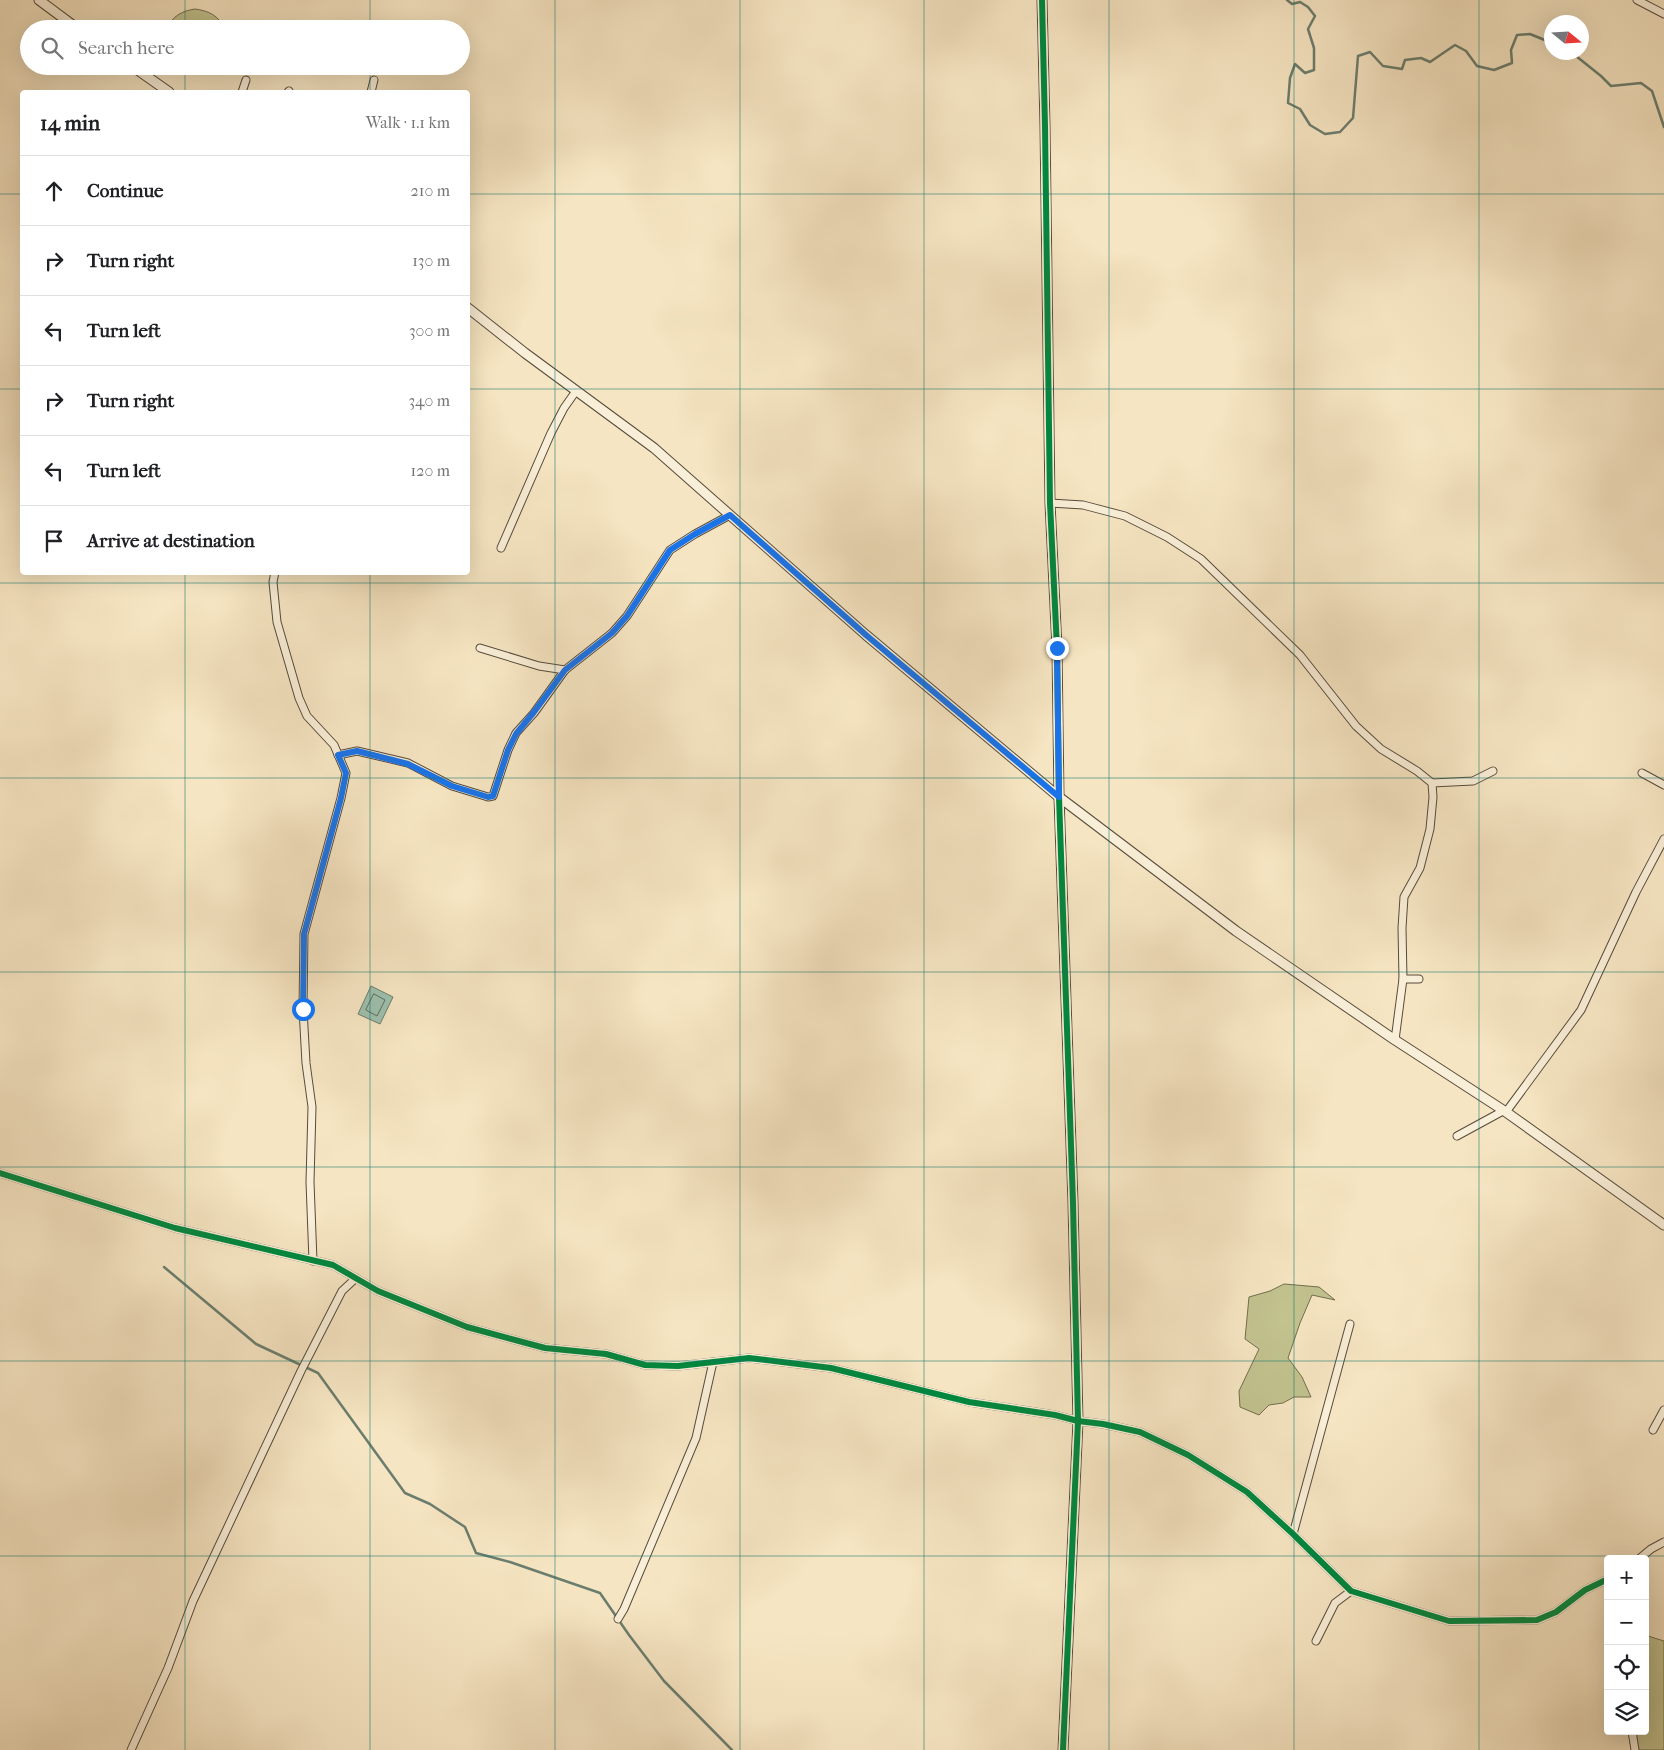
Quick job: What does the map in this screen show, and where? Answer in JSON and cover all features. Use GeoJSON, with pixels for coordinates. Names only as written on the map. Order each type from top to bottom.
{"type":"FeatureCollection","features":[{"type":"Feature","properties":{"kind":"street"},"geometry":{"type":"LineString","coordinates":[[39,0],[66,20]]}},
{"type":"Feature","properties":{"kind":"street"},"geometry":{"type":"LineString","coordinates":[[1042,0],[1050,503],[1057,648],[1059,797],[1073,1193],[1078,1421],[1063,1750]]}},
{"type":"Feature","properties":{"kind":"street"},"geometry":{"type":"LineString","coordinates":[[1636,0],[1664,14]]}},
{"type":"Feature","properties":{"kind":"street"},"geometry":{"type":"LineString","coordinates":[[145,75],[167,90]]}},
{"type":"Feature","properties":{"kind":"street"},"geometry":{"type":"LineString","coordinates":[[243,90],[246,80]]}},
{"type":"Feature","properties":{"kind":"street"},"geometry":{"type":"LineString","coordinates":[[372,90],[374,80]]}},
{"type":"Feature","properties":{"kind":"street"},"geometry":{"type":"LineString","coordinates":[[470,310],[654,448],[866,635],[1059,797],[1236,931],[1394,1040],[1504,1112],[1664,1225]]}},
{"type":"Feature","properties":{"kind":"street"},"geometry":{"type":"LineString","coordinates":[[501,548],[551,433],[564,408],[576,391]]}},
{"type":"Feature","properties":{"kind":"street"},"geometry":{"type":"LineString","coordinates":[[1050,503],[1083,505],[1125,516],[1167,537],[1201,559],[1300,655],[1356,726],[1381,749],[1418,771],[1432,783],[1473,781],[1492,771]]}},
{"type":"Feature","properties":{"kind":"street"},"geometry":{"type":"LineString","coordinates":[[338,755],[357,751],[408,764],[452,786],[488,797],[493,796],[508,750],[516,734],[565,670],[612,633],[627,616],[670,550],[730,515]]}},
{"type":"Feature","properties":{"kind":"street"},"geometry":{"type":"LineString","coordinates":[[274,575],[273,582],[277,622],[299,698],[307,716],[334,745],[346,773],[339,808],[304,934],[303,1009],[306,1063],[312,1107],[310,1182],[313,1261]]}},
{"type":"Feature","properties":{"kind":"street"},"geometry":{"type":"LineString","coordinates":[[480,648],[539,666],[565,670]]}},
{"type":"Feature","properties":{"kind":"street"},"geometry":{"type":"LineString","coordinates":[[1642,773],[1664,785]]}},
{"type":"Feature","properties":{"kind":"street"},"geometry":{"type":"LineString","coordinates":[[1394,1040],[1403,979],[1402,928],[1404,897],[1420,868],[1430,829],[1433,797],[1432,783]]}},
{"type":"Feature","properties":{"kind":"street"},"geometry":{"type":"LineString","coordinates":[[1457,1136],[1504,1112],[1581,1010],[1636,892],[1664,839]]}},
{"type":"Feature","properties":{"kind":"street"},"geometry":{"type":"LineString","coordinates":[[1403,979],[1418,978]]}},
{"type":"Feature","properties":{"kind":"street"},"geometry":{"type":"LineString","coordinates":[[0,1173],[175,1228],[333,1265],[378,1291],[468,1327],[545,1348],[606,1354],[645,1365],[678,1366],[748,1358],[831,1368],[969,1402],[1140,1432],[1188,1455],[1247,1492],[1351,1591],[1449,1621],[1537,1620],[1556,1612],[1585,1590],[1604,1581]]}},
{"type":"Feature","properties":{"kind":"street"},"geometry":{"type":"LineString","coordinates":[[131,1750],[168,1668],[193,1601],[301,1371],[342,1291],[356,1278]]}},
{"type":"Feature","properties":{"kind":"street"},"geometry":{"type":"LineString","coordinates":[[1293,1534],[1350,1324]]}},
{"type":"Feature","properties":{"kind":"street"},"geometry":{"type":"LineString","coordinates":[[618,1619],[624,1609],[696,1438],[713,1362]]}},
{"type":"Feature","properties":{"kind":"street"},"geometry":{"type":"LineString","coordinates":[[1653,1430],[1664,1410]]}},
{"type":"Feature","properties":{"kind":"street"},"geometry":{"type":"LineString","coordinates":[[1644,1555],[1664,1542]]}},
{"type":"Feature","properties":{"kind":"street"},"geometry":{"type":"LineString","coordinates":[[1316,1641],[1335,1603],[1351,1591]]}},
{"type":"Feature","properties":{"kind":"street"},"geometry":{"type":"LineString","coordinates":[[1633,1735],[1635,1750]]}},
{"type":"Feature","properties":{"kind":"green space"},"geometry":{"type":"Polygon","coordinates":[[[195,9],[205,11],[213,14],[219,20],[173,20],[186,11],[195,9]]]}},
{"type":"Feature","properties":{"kind":"green space"},"geometry":{"type":"Polygon","coordinates":[[[1284,1284],[1319,1287],[1335,1300],[1312,1295],[1288,1358],[1302,1377],[1311,1397],[1294,1397],[1283,1403],[1269,1405],[1259,1415],[1240,1407],[1239,1391],[1259,1349],[1245,1339],[1249,1297],[1270,1291],[1284,1284]]]}},
{"type":"Feature","properties":{"kind":"green space"},"geometry":{"type":"Polygon","coordinates":[[[1649,1636],[1664,1641],[1664,1750],[1634,1750],[1632,1735],[1649,1735],[1649,1636]]]}},
{"type":"Feature","properties":{"kind":"water"},"geometry":{"type":"Polygon","coordinates":[[[371,986],[393,997],[380,1024],[358,1014],[371,986]]]}},
{"type":"Feature","properties":{"kind":"waterway"},"geometry":{"type":"LineString","coordinates":[[1287,0],[1292,4],[1300,2],[1308,7],[1315,16],[1308,29],[1314,48],[1314,70],[1305,73],[1295,64],[1290,78],[1288,103],[1300,109],[1310,125],[1325,134],[1340,132],[1353,118],[1358,56],[1370,52],[1383,66],[1402,69],[1405,60],[1421,58],[1430,62],[1455,45],[1466,51],[1477,66],[1494,70],[1512,63],[1511,50],[1517,35],[1530,34],[1544,40]]}},
{"type":"Feature","properties":{"kind":"waterway"},"geometry":{"type":"LineString","coordinates":[[1581,60],[1611,86],[1641,83],[1652,91],[1664,127]]}},
{"type":"Feature","properties":{"kind":"waterway"},"geometry":{"type":"LineString","coordinates":[[164,1267],[256,1344],[318,1373],[405,1493],[430,1504],[465,1527],[476,1553],[510,1562],[600,1593],[664,1681],[732,1750]]}},
{"type":"Feature","properties":{"kind":"cycle path"},"geometry":{"type":"LineString","coordinates":[[1042,0],[1050,503],[1057,648],[1059,797],[1073,1203],[1078,1421],[1063,1750]]}},
{"type":"Feature","properties":{"kind":"cycle path"},"geometry":{"type":"LineString","coordinates":[[0,1173],[175,1228],[333,1265],[378,1291],[467,1327],[545,1348],[606,1354],[645,1365],[678,1366],[749,1358],[831,1368],[969,1402],[1055,1415],[1140,1432],[1188,1455],[1247,1492],[1351,1591],[1449,1621],[1537,1620],[1556,1612],[1585,1590],[1604,1581]]}},
{"type":"Feature","properties":{"kind":"route"},"geometry":{"type":"LineString","coordinates":[[303,1009],[304,934],[346,773],[338,755],[357,751],[408,764],[452,786],[488,797],[493,796],[508,750],[516,734],[565,670],[612,633],[627,616],[670,550],[730,515],[866,635],[1059,797],[1057,648]]}}]}
